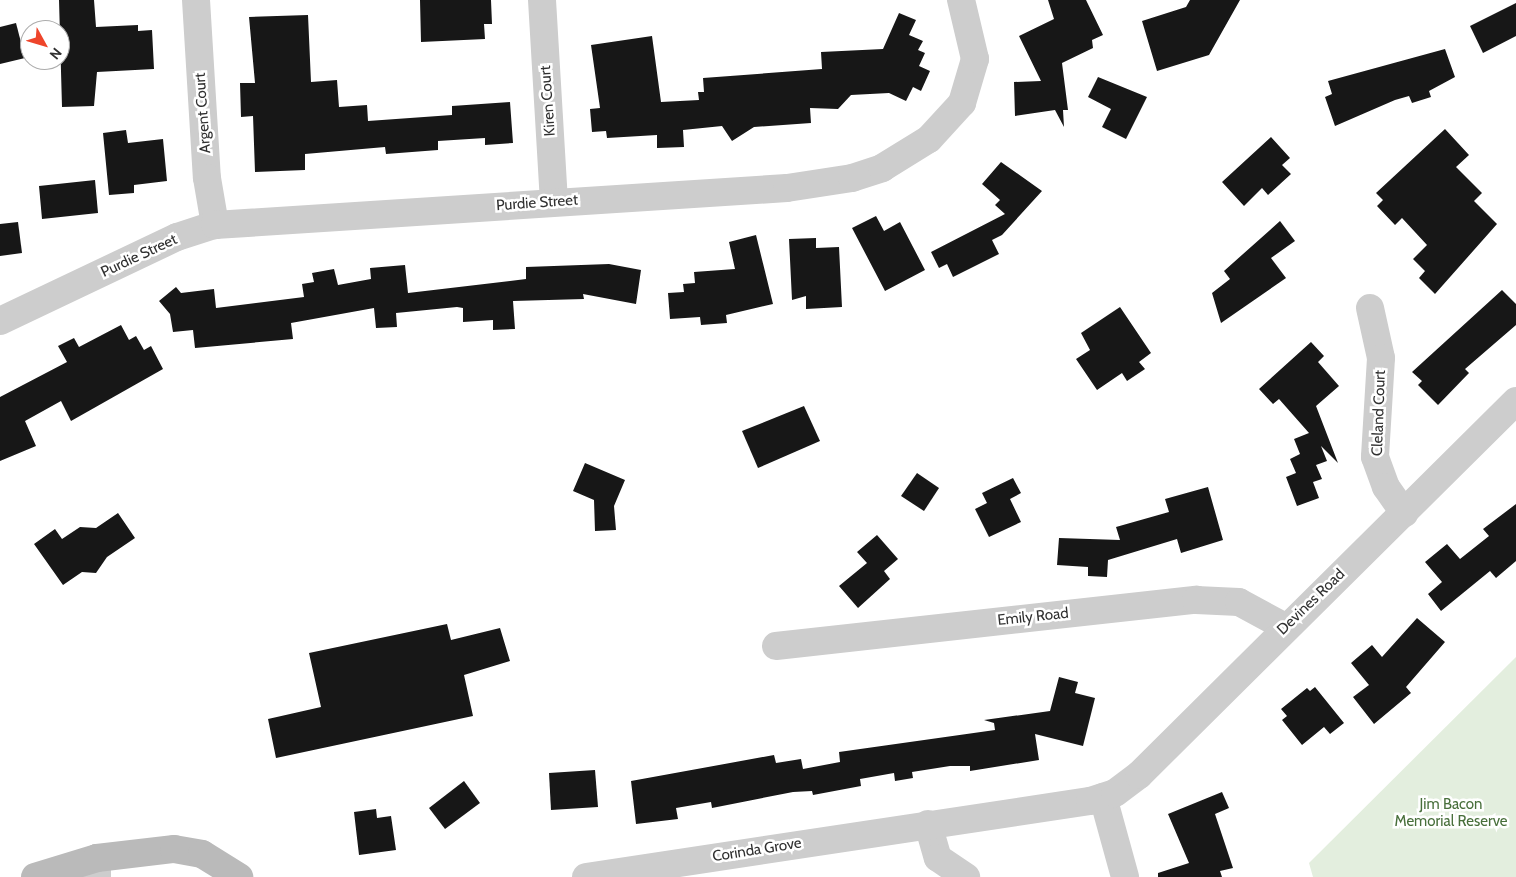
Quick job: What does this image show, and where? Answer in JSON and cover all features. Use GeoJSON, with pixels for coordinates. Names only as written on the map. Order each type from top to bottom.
{"type":"FeatureCollection","features":[{"type":"Feature","properties":{"kind":"street","name":"Argent Court"},"geometry":{"type":"LineString","coordinates":[[196,0],[207,178],[215,225]]}},
{"type":"Feature","properties":{"kind":"street","name":"Kiren Court"},"geometry":{"type":"LineString","coordinates":[[542,0],[554,202]]}},
{"type":"Feature","properties":{"kind":"street","name":"Purdie Street"},"geometry":{"type":"LineString","coordinates":[[0,321],[177,237],[215,225],[787,188],[852,178],[882,168],[929,139],[962,103],[975,59],[961,0]]}},
{"type":"Feature","properties":{"kind":"street","name":"Cleland Court"},"geometry":{"type":"LineString","coordinates":[[1370,308],[1381,358],[1375,456],[1386,487],[1404,513]]}},
{"type":"Feature","properties":{"kind":"street","name":"Devines Road"},"geometry":{"type":"LineString","coordinates":[[1103,797],[1139,775],[1284,627],[1404,513],[1516,401]]}},
{"type":"Feature","properties":{"kind":"street","name":"Emily Road"},"geometry":{"type":"LineString","coordinates":[[776,646],[1196,600],[1239,602],[1284,627]]}},
{"type":"Feature","properties":{"kind":"street","name":"Corinda Grove"},"geometry":{"type":"LineString","coordinates":[[586,877],[1103,797]]}},
{"type":"Feature","properties":{"kind":"street"},"geometry":{"type":"LineString","coordinates":[[1103,797],[1125,877]]}},
{"type":"Feature","properties":{"kind":"street"},"geometry":{"type":"LineString","coordinates":[[928,824],[938,858],[966,877]]}},
{"type":"Feature","properties":{"kind":"street"},"geometry":{"type":"LineString","coordinates":[[35,877],[97,868],[146,850],[189,850],[217,860],[239,877]]}},
{"type":"Feature","properties":{"kind":"green space","name":"Jim Bacon Memorial Reserve"},"geometry":{"type":"Polygon","coordinates":[[[1516,657],[1516,877],[1313,877],[1309,863],[1516,657]]]}},
{"type":"Feature","properties":{"kind":"building"},"geometry":{"type":"Polygon","coordinates":[[[59,0],[94,0],[96,27],[138,25],[138,31],[152,30],[154,69],[97,72],[94,106],[62,107],[61,70],[70,70],[70,20],[60,20],[59,0]]]}},
{"type":"Feature","properties":{"kind":"building"},"geometry":{"type":"Polygon","coordinates":[[[420,0],[491,0],[492,24],[484,24],[485,39],[421,42],[420,0]]]}},
{"type":"Feature","properties":{"kind":"building"},"geometry":{"type":"Polygon","coordinates":[[[1048,0],[1086,0],[1103,35],[1092,40],[1093,48],[1062,63],[1068,110],[1063,110],[1064,127],[1055,110],[1015,116],[1014,82],[1041,81],[1019,36],[1054,19],[1048,0]]]}},
{"type":"Feature","properties":{"kind":"building"},"geometry":{"type":"Polygon","coordinates":[[[1190,0],[1240,0],[1209,55],[1157,71],[1142,21],[1186,7],[1190,0]]]}},
{"type":"Feature","properties":{"kind":"building"},"geometry":{"type":"Polygon","coordinates":[[[1516,3],[1516,36],[1483,53],[1470,26],[1516,3]]]}},
{"type":"Feature","properties":{"kind":"building"},"geometry":{"type":"Polygon","coordinates":[[[899,13],[916,20],[909,35],[923,41],[918,50],[925,53],[919,66],[930,71],[921,91],[913,87],[906,101],[889,93],[851,95],[838,109],[810,108],[811,123],[754,127],[732,141],[722,126],[683,130],[684,147],[657,148],[657,135],[607,138],[606,131],[592,132],[590,109],[600,108],[591,45],[652,36],[661,102],[699,100],[698,92],[704,92],[703,78],[822,69],[821,52],[883,49],[899,13]]]}},
{"type":"Feature","properties":{"kind":"building"},"geometry":{"type":"Polygon","coordinates":[[[308,15],[311,82],[337,80],[339,107],[367,105],[368,121],[452,115],[452,106],[510,102],[513,143],[485,145],[485,138],[438,141],[438,150],[386,154],[385,147],[305,154],[305,170],[255,172],[253,116],[241,117],[240,83],[255,83],[249,17],[308,15]]]}},
{"type":"Feature","properties":{"kind":"building"},"geometry":{"type":"Polygon","coordinates":[[[16,23],[20,39],[20,59],[0,64],[0,27],[16,23]]]}},
{"type":"Feature","properties":{"kind":"building"},"geometry":{"type":"Polygon","coordinates":[[[1445,49],[1455,77],[1429,91],[1431,97],[1412,103],[1409,96],[1395,100],[1335,126],[1325,97],[1332,94],[1328,81],[1445,49]]]}},
{"type":"Feature","properties":{"kind":"building"},"geometry":{"type":"Polygon","coordinates":[[[1098,77],[1147,97],[1126,139],[1102,127],[1111,109],[1088,97],[1098,77]]]}},
{"type":"Feature","properties":{"kind":"building"},"geometry":{"type":"Polygon","coordinates":[[[1445,129],[1469,155],[1456,167],[1482,193],[1474,201],[1497,224],[1435,294],[1419,278],[1425,271],[1413,259],[1427,245],[1402,218],[1395,225],[1377,206],[1383,200],[1376,193],[1445,129]]]}},
{"type":"Feature","properties":{"kind":"building"},"geometry":{"type":"Polygon","coordinates":[[[126,130],[128,143],[163,139],[167,181],[134,185],[134,193],[109,195],[103,133],[126,130]]]}},
{"type":"Feature","properties":{"kind":"building"},"geometry":{"type":"Polygon","coordinates":[[[1271,137],[1290,158],[1282,165],[1291,174],[1268,195],[1262,188],[1244,206],[1222,182],[1271,137]]]}},
{"type":"Feature","properties":{"kind":"building"},"geometry":{"type":"Polygon","coordinates":[[[1001,162],[1042,191],[1002,235],[992,240],[999,254],[953,277],[947,264],[939,268],[931,252],[1005,214],[995,205],[1000,200],[982,184],[1001,162]]]}},
{"type":"Feature","properties":{"kind":"building"},"geometry":{"type":"Polygon","coordinates":[[[95,180],[98,213],[42,219],[39,186],[95,180]]]}},
{"type":"Feature","properties":{"kind":"building"},"geometry":{"type":"Polygon","coordinates":[[[876,216],[884,231],[900,222],[925,270],[885,291],[852,228],[876,216]]]}},
{"type":"Feature","properties":{"kind":"building"},"geometry":{"type":"Polygon","coordinates":[[[1280,221],[1295,241],[1271,258],[1286,278],[1221,323],[1212,293],[1230,279],[1224,271],[1280,221]]]}},
{"type":"Feature","properties":{"kind":"building"},"geometry":{"type":"Polygon","coordinates":[[[18,222],[22,253],[0,256],[0,224],[18,222]]]}},
{"type":"Feature","properties":{"kind":"building"},"geometry":{"type":"Polygon","coordinates":[[[756,235],[773,304],[726,315],[727,323],[701,325],[700,317],[670,319],[668,293],[684,292],[683,284],[695,283],[694,272],[735,269],[729,242],[756,235]]]}},
{"type":"Feature","properties":{"kind":"building"},"geometry":{"type":"Polygon","coordinates":[[[816,238],[816,248],[839,247],[842,307],[806,309],[806,296],[792,300],[789,239],[816,238]]]}},
{"type":"Feature","properties":{"kind":"building"},"geometry":{"type":"Polygon","coordinates":[[[609,264],[641,270],[636,304],[583,294],[584,299],[513,301],[515,329],[493,330],[493,320],[463,322],[463,308],[457,307],[396,313],[397,327],[376,328],[374,308],[291,323],[293,339],[195,348],[193,330],[173,332],[170,314],[159,301],[176,287],[181,293],[214,289],[216,308],[304,297],[302,284],[314,282],[312,273],[334,269],[338,285],[371,279],[370,268],[405,265],[408,293],[526,279],[526,267],[609,264]]]}},
{"type":"Feature","properties":{"kind":"building"},"geometry":{"type":"Polygon","coordinates":[[[1502,290],[1516,304],[1516,325],[1465,369],[1469,373],[1438,405],[1418,385],[1422,381],[1412,372],[1502,290]]]}},
{"type":"Feature","properties":{"kind":"building"},"geometry":{"type":"Polygon","coordinates":[[[1120,307],[1151,353],[1139,362],[1145,369],[1127,381],[1122,373],[1097,390],[1076,359],[1090,350],[1081,333],[1120,307]]]}},
{"type":"Feature","properties":{"kind":"building"},"geometry":{"type":"Polygon","coordinates":[[[121,325],[129,340],[136,336],[144,350],[151,346],[163,369],[71,421],[61,401],[25,421],[36,446],[0,461],[0,397],[67,362],[58,346],[74,338],[79,347],[121,325]]]}},
{"type":"Feature","properties":{"kind":"building"},"geometry":{"type":"Polygon","coordinates":[[[1311,342],[1324,356],[1318,362],[1339,386],[1316,406],[1338,463],[1321,446],[1327,461],[1316,465],[1322,479],[1313,482],[1319,498],[1297,506],[1286,477],[1296,473],[1290,459],[1300,454],[1294,439],[1309,433],[1279,399],[1273,404],[1259,389],[1311,342]]]}},
{"type":"Feature","properties":{"kind":"building"},"geometry":{"type":"Polygon","coordinates":[[[804,406],[820,441],[758,468],[742,431],[804,406]]]}},
{"type":"Feature","properties":{"kind":"building"},"geometry":{"type":"Polygon","coordinates":[[[585,463],[625,480],[614,506],[616,530],[595,531],[594,500],[573,491],[585,463]]]}},
{"type":"Feature","properties":{"kind":"building"},"geometry":{"type":"Polygon","coordinates":[[[917,473],[939,488],[924,511],[901,496],[917,473]]]}},
{"type":"Feature","properties":{"kind":"building"},"geometry":{"type":"Polygon","coordinates":[[[1013,478],[1021,493],[1010,499],[1021,522],[989,537],[975,509],[987,503],[982,493],[1013,478]]]}},
{"type":"Feature","properties":{"kind":"building"},"geometry":{"type":"Polygon","coordinates":[[[1208,487],[1223,540],[1181,553],[1177,539],[1108,560],[1107,577],[1088,576],[1088,567],[1057,565],[1059,538],[1120,540],[1116,527],[1169,512],[1165,499],[1208,487]]]}},
{"type":"Feature","properties":{"kind":"building"},"geometry":{"type":"Polygon","coordinates":[[[1516,504],[1516,561],[1496,578],[1490,571],[1441,611],[1428,594],[1442,582],[1425,562],[1447,544],[1460,559],[1489,536],[1483,529],[1516,504]]]}},
{"type":"Feature","properties":{"kind":"building"},"geometry":{"type":"Polygon","coordinates":[[[118,513],[135,538],[107,557],[96,573],[82,572],[63,585],[34,544],[55,529],[62,539],[80,527],[96,528],[118,513]]]}},
{"type":"Feature","properties":{"kind":"building"},"geometry":{"type":"Polygon","coordinates":[[[877,535],[898,559],[884,571],[890,579],[858,608],[839,586],[867,563],[857,552],[877,535]]]}},
{"type":"Feature","properties":{"kind":"building"},"geometry":{"type":"Polygon","coordinates":[[[1417,618],[1445,642],[1406,687],[1411,693],[1374,724],[1353,697],[1369,685],[1351,663],[1372,645],[1382,657],[1417,618]]]}},
{"type":"Feature","properties":{"kind":"building"},"geometry":{"type":"Polygon","coordinates":[[[447,624],[451,640],[500,628],[510,661],[464,675],[473,716],[276,758],[268,719],[321,707],[309,653],[447,624]]]}},
{"type":"Feature","properties":{"kind":"building"},"geometry":{"type":"Polygon","coordinates":[[[1059,677],[1078,682],[1075,693],[1095,698],[1083,746],[1035,734],[1039,760],[970,771],[970,766],[950,766],[912,772],[913,778],[895,781],[894,773],[860,779],[861,786],[813,795],[812,791],[793,792],[712,808],[711,802],[676,808],[678,819],[636,824],[631,781],[774,755],[776,763],[801,759],[803,769],[840,762],[839,752],[995,730],[994,723],[984,720],[1050,711],[1059,677]]]}},
{"type":"Feature","properties":{"kind":"building"},"geometry":{"type":"Polygon","coordinates":[[[1315,687],[1344,723],[1330,734],[1324,727],[1302,745],[1282,720],[1287,716],[1281,709],[1307,688],[1310,691],[1315,687]]]}},
{"type":"Feature","properties":{"kind":"building"},"geometry":{"type":"Polygon","coordinates":[[[595,770],[598,807],[551,810],[549,773],[595,770]]]}},
{"type":"Feature","properties":{"kind":"building"},"geometry":{"type":"Polygon","coordinates":[[[464,781],[480,803],[445,829],[429,808],[464,781]]]}},
{"type":"Feature","properties":{"kind":"building"},"geometry":{"type":"Polygon","coordinates":[[[1222,792],[1229,808],[1215,814],[1233,868],[1220,871],[1222,877],[1158,877],[1158,873],[1189,863],[1168,814],[1222,792]]]}},
{"type":"Feature","properties":{"kind":"building"},"geometry":{"type":"Polygon","coordinates":[[[376,809],[377,818],[391,816],[396,850],[359,855],[354,812],[376,809]]]}}]}
